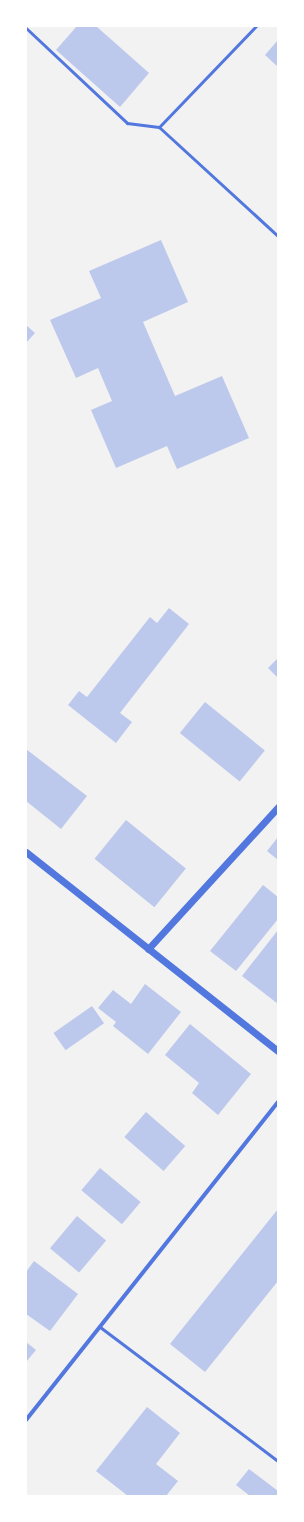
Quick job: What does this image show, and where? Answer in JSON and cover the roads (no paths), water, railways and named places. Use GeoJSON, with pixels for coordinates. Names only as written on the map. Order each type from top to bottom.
{"type":"FeatureCollection","features":[{"type":"Feature","properties":{"kind":"street"},"geometry":{"type":"LineString","coordinates":[[148,949],[278,807]]}},
{"type":"Feature","properties":{"kind":"street"},"geometry":{"type":"LineString","coordinates":[[26,852],[278,1051]]}},
{"type":"Feature","properties":{"kind":"street"},"geometry":{"type":"LineString","coordinates":[[26,1420],[278,1102]]}},
{"type":"Feature","properties":{"kind":"lane"},"geometry":{"type":"LineString","coordinates":[[159,127],[256,26]]}},
{"type":"Feature","properties":{"kind":"lane"},"geometry":{"type":"LineString","coordinates":[[26,28],[127,123],[159,127],[278,236]]}},
{"type":"Feature","properties":{"kind":"lane"},"geometry":{"type":"LineString","coordinates":[[100,1327],[278,1461]]}}]}
